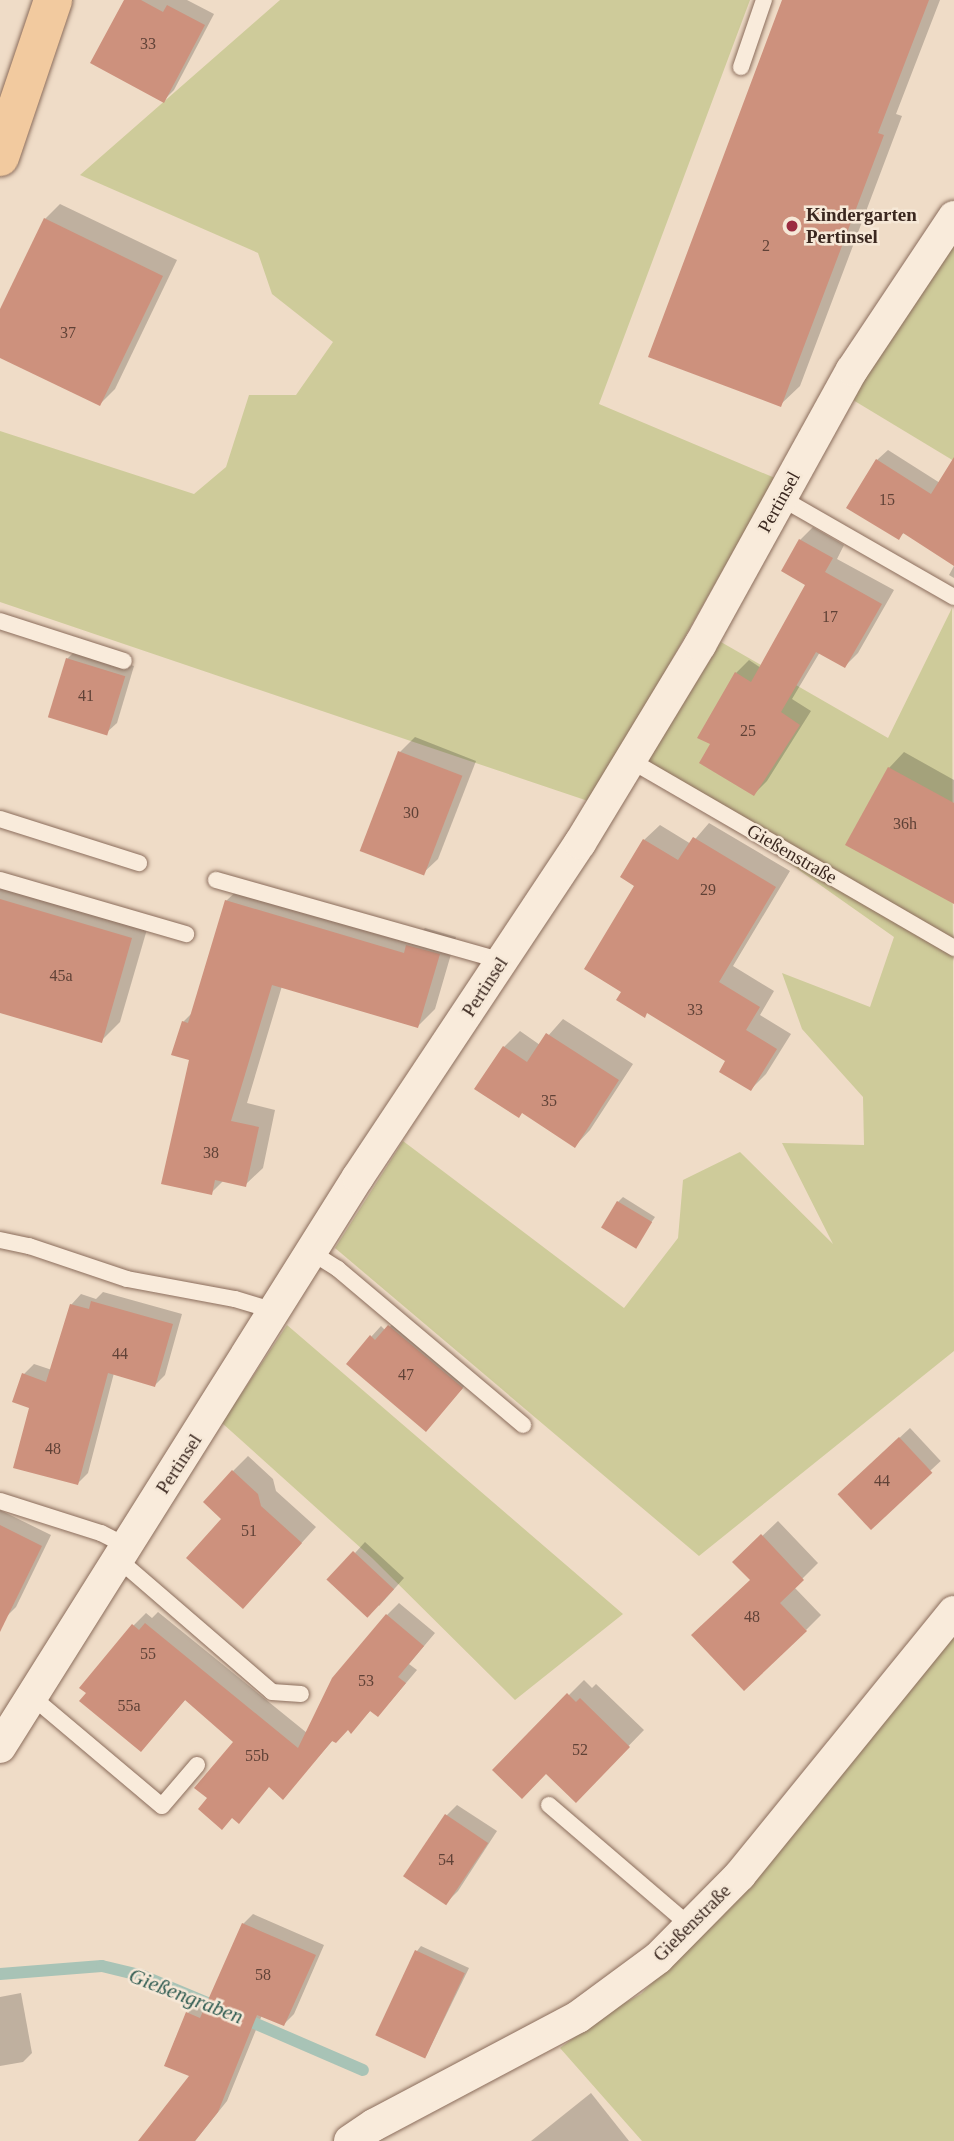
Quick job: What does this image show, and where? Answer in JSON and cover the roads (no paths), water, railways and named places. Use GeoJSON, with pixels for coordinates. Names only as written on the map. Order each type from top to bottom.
{"type":"FeatureCollection","features":[{"type":"Feature","properties":{"kind":"main road"},"geometry":{"type":"LineString","coordinates":[[0,157],[7,112],[53,0]]}},
{"type":"Feature","properties":{"kind":"street","name":"Pertinsel"},"geometry":{"type":"LineString","coordinates":[[0,1747],[30,1695],[311,1252],[630,760],[700,645],[852,370],[954,217]]}},
{"type":"Feature","properties":{"kind":"street","name":"Gießenstraße"},"geometry":{"type":"LineString","coordinates":[[371,2136],[579,2017],[658,1958],[740,1875],[954,1612]]}},
{"type":"Feature","properties":{"kind":"lane"},"geometry":{"type":"LineString","coordinates":[[741,67],[764,0]]}},
{"type":"Feature","properties":{"kind":"lane"},"geometry":{"type":"LineString","coordinates":[[781,498],[954,597]]}},
{"type":"Feature","properties":{"kind":"lane"},"geometry":{"type":"LineString","coordinates":[[0,621],[124,661]]}},
{"type":"Feature","properties":{"kind":"lane","name":"Gießenstraße"},"geometry":{"type":"LineString","coordinates":[[630,760],[954,948]]}},
{"type":"Feature","properties":{"kind":"lane"},"geometry":{"type":"LineString","coordinates":[[0,818],[139,863]]}},
{"type":"Feature","properties":{"kind":"lane"},"geometry":{"type":"LineString","coordinates":[[0,880],[186,934]]}},
{"type":"Feature","properties":{"kind":"lane"},"geometry":{"type":"LineString","coordinates":[[216,880],[502,961]]}},
{"type":"Feature","properties":{"kind":"lane"},"geometry":{"type":"LineString","coordinates":[[0,1240],[29,1246],[127,1279],[235,1299],[275,1311]]}},
{"type":"Feature","properties":{"kind":"lane"},"geometry":{"type":"LineString","coordinates":[[311,1252],[338,1269],[523,1425]]}},
{"type":"Feature","properties":{"kind":"lane"},"geometry":{"type":"LineString","coordinates":[[0,1501],[101,1533],[272,1692],[301,1694]]}},
{"type":"Feature","properties":{"kind":"lane"},"geometry":{"type":"LineString","coordinates":[[30,1695],[162,1806],[197,1765]]}},
{"type":"Feature","properties":{"kind":"lane"},"geometry":{"type":"LineString","coordinates":[[550,1805],[690,1926]]}},
{"type":"Feature","properties":{"kind":"waterway","name":"Gießengraben"},"geometry":{"type":"LineString","coordinates":[[0,1974],[102,1966],[143,1976],[222,2009]]}},
{"type":"Feature","properties":{"kind":"waterway","name":"Gießengraben"},"geometry":{"type":"LineString","coordinates":[[238,2016],[363,2070]]}},
{"type":"Feature","properties":{"kind":"place","name":"Kindergarten Pertinsel"},"geometry":{"type":"Point","coordinates":[792,226]}}]}
